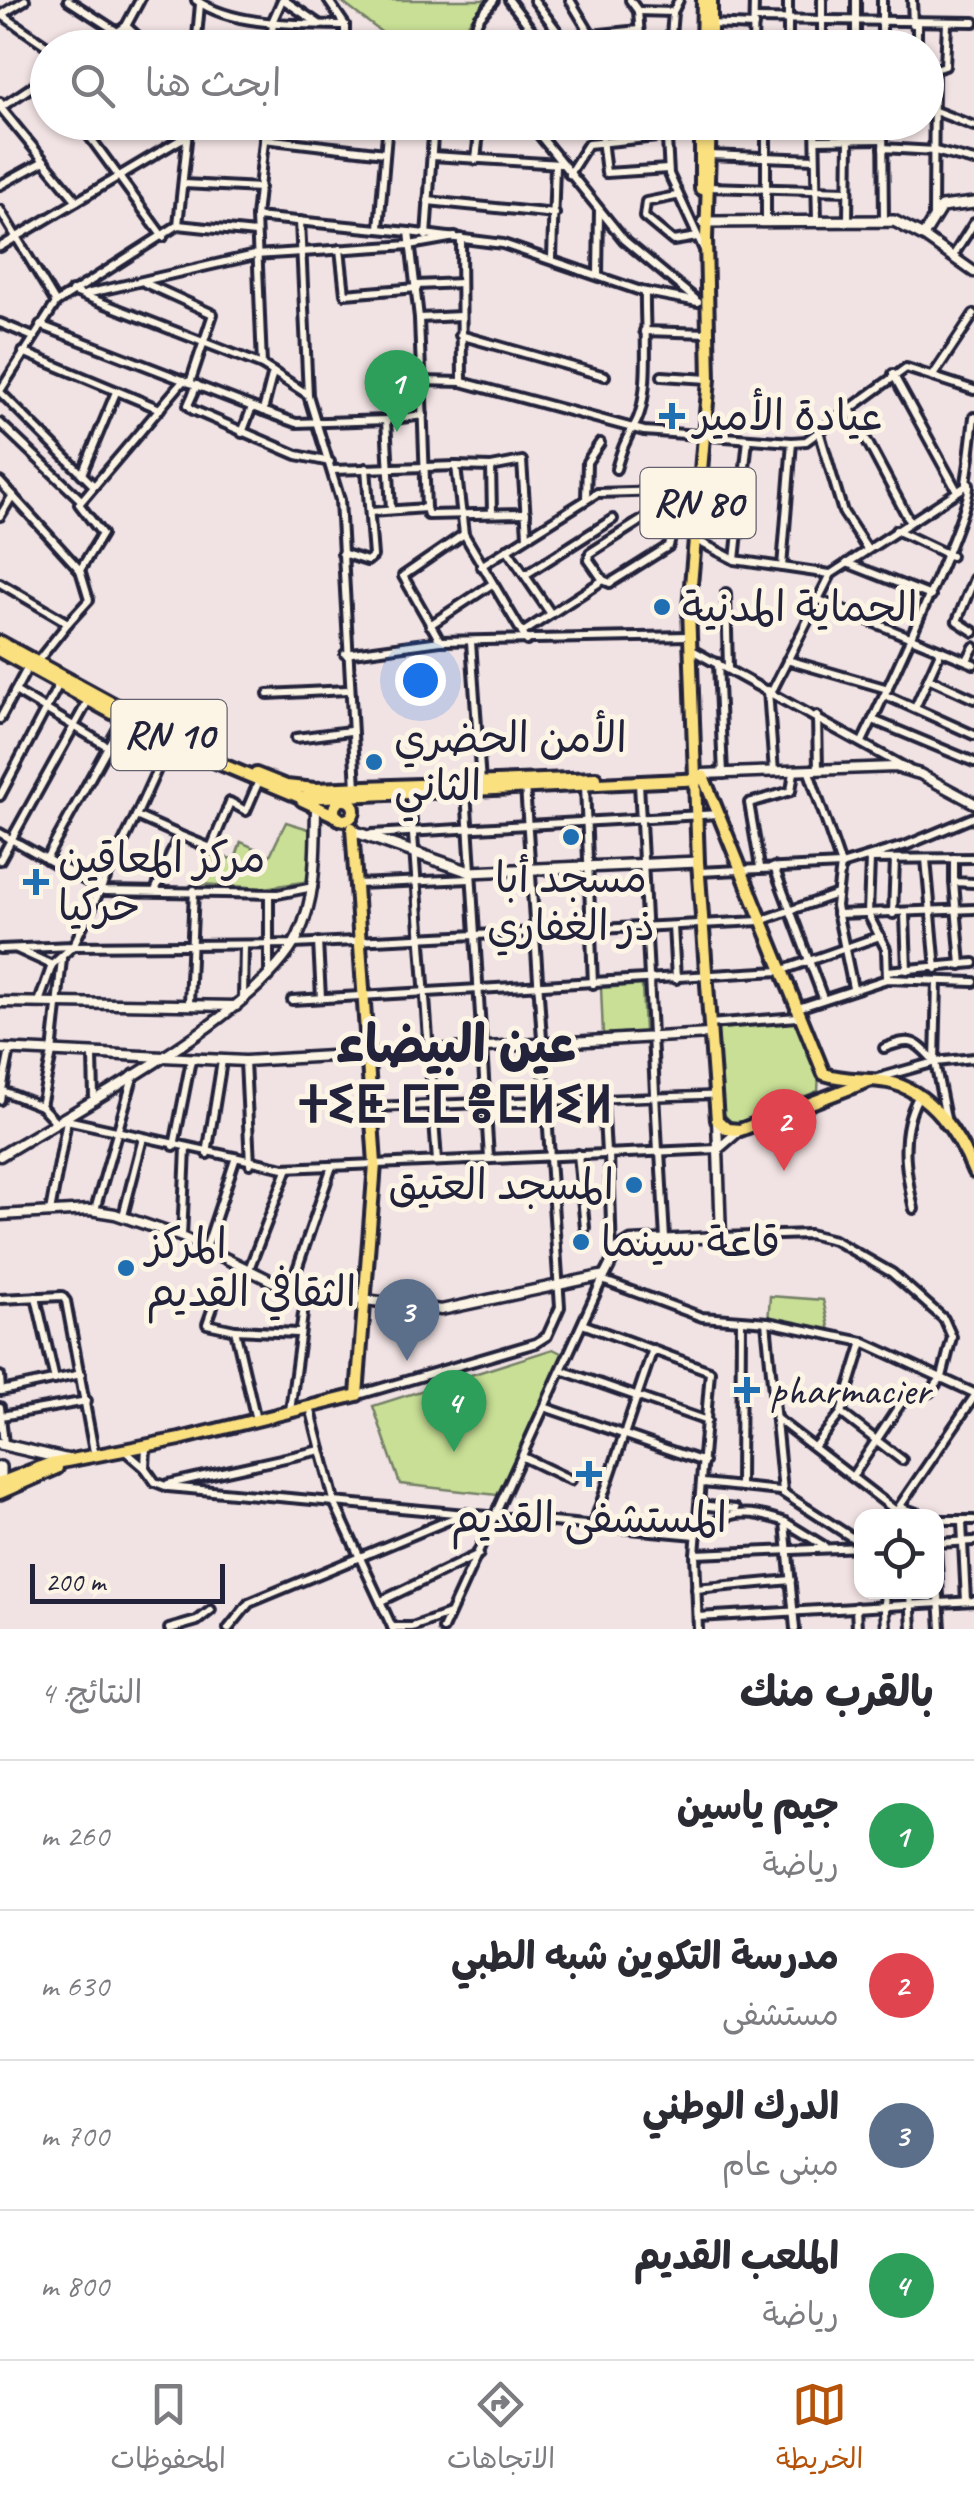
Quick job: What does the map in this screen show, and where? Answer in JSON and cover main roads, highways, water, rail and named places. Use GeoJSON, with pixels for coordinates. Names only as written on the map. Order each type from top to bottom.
{"type":"FeatureCollection","features":[{"type":"Feature","properties":{"kind":"main road"},"geometry":{"type":"LineString","coordinates":[[703,30],[704,0]]}},
{"type":"Feature","properties":{"kind":"main road"},"geometry":{"type":"LineString","coordinates":[[711,30],[712,0]]}},
{"type":"Feature","properties":{"kind":"main road","name":"RN 80"},"geometry":{"type":"LineString","coordinates":[[702,140],[705,222]]}},
{"type":"Feature","properties":{"kind":"main road","name":"RN 80"},"geometry":{"type":"LineString","coordinates":[[700,775],[689,642],[694,538],[710,379],[708,258],[702,238],[709,140]]}},
{"type":"Feature","properties":{"kind":"main road"},"geometry":{"type":"LineString","coordinates":[[705,222],[884,220],[902,223],[923,236],[932,215],[946,206],[974,203]]}},
{"type":"Feature","properties":{"kind":"main road","name":"RN 10"},"geometry":{"type":"LineString","coordinates":[[0,642],[123,719],[258,783],[297,797],[349,805],[481,783],[585,785],[700,775]]}},
{"type":"Feature","properties":{"kind":"main road","name":"RN 10"},"geometry":{"type":"LineString","coordinates":[[0,651],[32,663],[60,684],[276,783],[349,805],[410,794],[525,784],[700,775]]}},
{"type":"Feature","properties":{"kind":"main road"},"geometry":{"type":"LineString","coordinates":[[700,775],[824,1074],[821,1098]]}},
{"type":"Feature","properties":{"kind":"main road"},"geometry":{"type":"LineString","coordinates":[[700,775],[696,817],[698,867],[717,1120],[728,1130],[740,1130],[871,1080]]}},
{"type":"Feature","properties":{"kind":"main road"},"geometry":{"type":"LineString","coordinates":[[297,797],[316,808],[349,805]]}},
{"type":"Feature","properties":{"kind":"main road"},"geometry":{"type":"LineString","coordinates":[[349,805],[372,834],[470,875],[644,865],[698,867]]}},
{"type":"Feature","properties":{"kind":"main road"},"geometry":{"type":"LineString","coordinates":[[0,1467],[0,1487],[46,1465],[146,1446],[356,1395],[374,1164],[349,805]]}},
{"type":"Feature","properties":{"kind":"main road"},"geometry":{"type":"LineString","coordinates":[[824,1074],[893,1083],[918,1096],[948,1124],[974,1172]]}},
{"type":"Feature","properties":{"kind":"main road"},"geometry":{"type":"LineString","coordinates":[[2,1445],[76,1461]]}},
{"type":"Feature","properties":{"kind":"place","name":"عيادة الأمير"},"geometry":{"type":"Point","coordinates":[672,416]}},
{"type":"Feature","properties":{"kind":"place","name":"جيم ياسين"},"geometry":{"type":"Point","coordinates":[397,432]}},
{"type":"Feature","properties":{"kind":"place","name":"الحماية المدنية"},"geometry":{"type":"Point","coordinates":[662,607]}},
{"type":"Feature","properties":{"kind":"place","name":"الأمن الحضري الثاني"},"geometry":{"type":"Point","coordinates":[374,762]}},
{"type":"Feature","properties":{"kind":"place","name":"مسجد أبا ذر الغفاري"},"geometry":{"type":"Point","coordinates":[571,837]}},
{"type":"Feature","properties":{"kind":"place","name":"مركز المعاقين حركيا"},"geometry":{"type":"Point","coordinates":[36,882]}},
{"type":"Feature","properties":{"kind":"place","name":"مدرسة التكوين شبه الطبي"},"geometry":{"type":"Point","coordinates":[784,1171]}},
{"type":"Feature","properties":{"kind":"place","name":"المسجد العتيق"},"geometry":{"type":"Point","coordinates":[634,1185]}},
{"type":"Feature","properties":{"kind":"place","name":"قاعة سينما"},"geometry":{"type":"Point","coordinates":[581,1242]}},
{"type":"Feature","properties":{"kind":"place","name":"المركز الثقافي القديم"},"geometry":{"type":"Point","coordinates":[126,1268]}},
{"type":"Feature","properties":{"kind":"place","name":"الدرك الوطني"},"geometry":{"type":"Point","coordinates":[407,1361]}},
{"type":"Feature","properties":{"kind":"place","name":"pharmacier"},"geometry":{"type":"Point","coordinates":[747,1390]}},
{"type":"Feature","properties":{"kind":"place","name":"الملعب القديم"},"geometry":{"type":"Point","coordinates":[454,1452]}},
{"type":"Feature","properties":{"kind":"place","name":"المستشفى القديم"},"geometry":{"type":"Point","coordinates":[589,1474]}},
{"type":"Feature","properties":{"kind":"district","name":"عين البيضاء ⵜⵉⵟ ⵎⵎ'ⴻⵎⵍⵉⵍ"},"geometry":{"type":"Point","coordinates":[456,1075]}}]}
